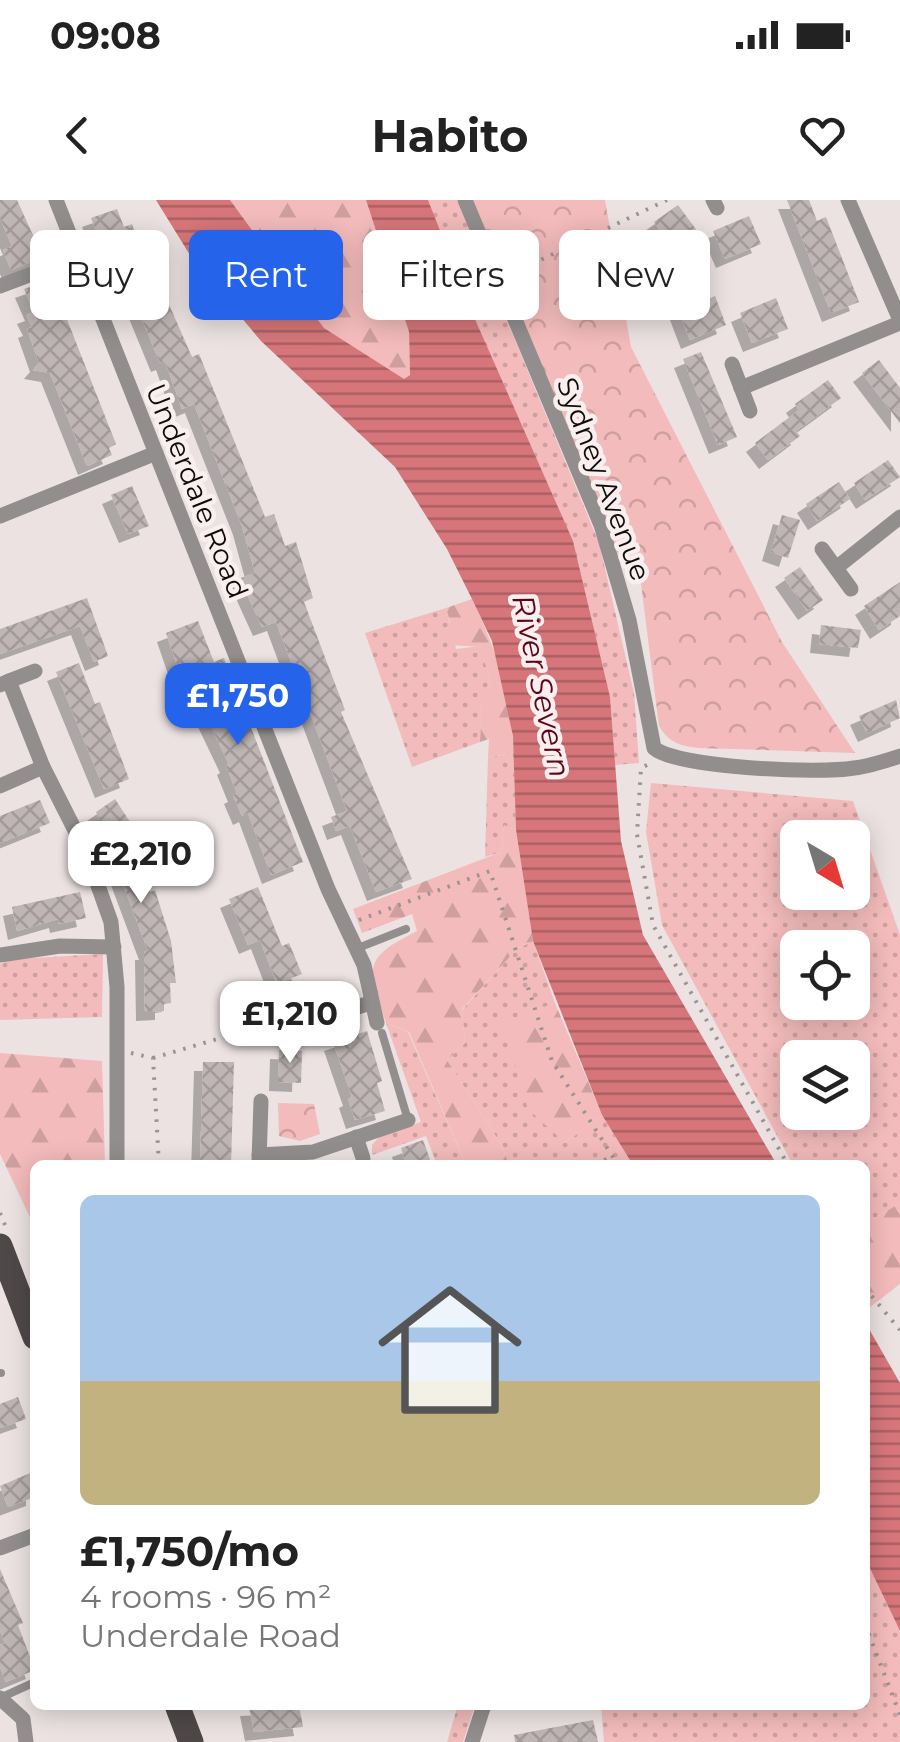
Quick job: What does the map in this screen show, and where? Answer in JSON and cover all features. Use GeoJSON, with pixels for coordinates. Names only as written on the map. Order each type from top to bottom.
{"type":"FeatureCollection","features":[{"type":"Feature","properties":{"kind":"main road"},"geometry":{"type":"LineString","coordinates":[[0,1246],[30,1324]]}},
{"type":"Feature","properties":{"kind":"main road"},"geometry":{"type":"LineString","coordinates":[[179,1710],[191,1742]]}},
{"type":"Feature","properties":{"kind":"street","name":"Underdale Road"},"geometry":{"type":"LineString","coordinates":[[56,200],[67,230]]}},
{"type":"Feature","properties":{"kind":"street","name":"Sydney Avenue"},"geometry":{"type":"LineString","coordinates":[[465,200],[477,230]]}},
{"type":"Feature","properties":{"kind":"street"},"geometry":{"type":"LineString","coordinates":[[741,388],[900,321],[848,200]]}},
{"type":"Feature","properties":{"kind":"street"},"geometry":{"type":"LineString","coordinates":[[0,286],[30,275]]}},
{"type":"Feature","properties":{"kind":"street","name":"Underdale Road"},"geometry":{"type":"LineString","coordinates":[[102,320],[358,948],[370,1003],[380,1028]]}},
{"type":"Feature","properties":{"kind":"street","name":"Sydney Avenue"},"geometry":{"type":"LineString","coordinates":[[514,320],[606,540],[638,659],[648,732],[654,748],[664,756]]}},
{"type":"Feature","properties":{"kind":"street"},"geometry":{"type":"LineString","coordinates":[[732,364],[750,410]]}},
{"type":"Feature","properties":{"kind":"street"},"geometry":{"type":"LineString","coordinates":[[0,516],[156,453]]}},
{"type":"Feature","properties":{"kind":"street"},"geometry":{"type":"LineString","coordinates":[[836,568],[900,517]]}},
{"type":"Feature","properties":{"kind":"street"},"geometry":{"type":"LineString","coordinates":[[822,549],[851,589]]}},
{"type":"Feature","properties":{"kind":"street"},"geometry":{"type":"LineString","coordinates":[[35,671],[4,683],[99,884],[114,947],[118,1160]]}},
{"type":"Feature","properties":{"kind":"street"},"geometry":{"type":"LineString","coordinates":[[664,756],[810,769],[853,769],[900,756]]}},
{"type":"Feature","properties":{"kind":"street"},"geometry":{"type":"LineString","coordinates":[[0,786],[43,767]]}},
{"type":"Feature","properties":{"kind":"street"},"geometry":{"type":"LineString","coordinates":[[0,955],[60,946],[114,947]]}},
{"type":"Feature","properties":{"kind":"street"},"geometry":{"type":"LineString","coordinates":[[333,1015],[370,1003]]}},
{"type":"Feature","properties":{"kind":"street"},"geometry":{"type":"LineString","coordinates":[[260,1101],[259,1160],[291,1156],[408,1120]]}},
{"type":"Feature","properties":{"kind":"street"},"geometry":{"type":"LineString","coordinates":[[356,1137],[363,1158]]}},
{"type":"Feature","properties":{"kind":"street"},"geometry":{"type":"LineString","coordinates":[[0,1548],[30,1536]]}},
{"type":"Feature","properties":{"kind":"street"},"geometry":{"type":"LineString","coordinates":[[0,1698],[23,1719],[26,1742]]}},
{"type":"Feature","properties":{"kind":"street"},"geometry":{"type":"LineString","coordinates":[[472,1742],[482,1710]]}},
{"type":"Feature","properties":{"kind":"lane"},"geometry":{"type":"LineString","coordinates":[[358,948],[406,929]]}},
{"type":"Feature","properties":{"kind":"lane"},"geometry":{"type":"LineString","coordinates":[[380,1028],[408,1120]]}},
{"type":"Feature","properties":{"kind":"lane"},"geometry":{"type":"LineString","coordinates":[[0,1698],[30,1684]]}},
{"type":"Feature","properties":{"kind":"path"},"geometry":{"type":"LineString","coordinates":[[539,260],[667,200]]}},
{"type":"Feature","properties":{"kind":"path"},"geometry":{"type":"LineString","coordinates":[[664,756],[641,768],[638,834],[653,925],[785,1160]]}},
{"type":"Feature","properties":{"kind":"path"},"geometry":{"type":"LineString","coordinates":[[346,926],[490,871],[552,1062],[615,1160]]}},
{"type":"Feature","properties":{"kind":"path"},"geometry":{"type":"LineString","coordinates":[[117,1049],[153,1058],[323,1008],[333,1015]]}},
{"type":"Feature","properties":{"kind":"path"},"geometry":{"type":"LineString","coordinates":[[153,1058],[159,1160]]}},
{"type":"Feature","properties":{"kind":"path"},"geometry":{"type":"LineString","coordinates":[[604,1160],[612,1156]]}},
{"type":"Feature","properties":{"kind":"path"},"geometry":{"type":"LineString","coordinates":[[870,1294],[900,1330]]}},
{"type":"Feature","properties":{"kind":"path"},"geometry":{"type":"LineString","coordinates":[[870,1637],[900,1715]]}},
{"type":"Feature","properties":{"kind":"green space"},"geometry":{"type":"Polygon","coordinates":[[[230,200],[366,200],[376,230],[363,230],[363,320],[405,320],[410,375],[404,380],[324,328],[318,320],[343,320],[343,230],[252,230],[230,200]]]}},
{"type":"Feature","properties":{"kind":"green space"},"geometry":{"type":"Polygon","coordinates":[[[428,200],[457,200],[469,230],[439,230],[428,200]]]}},
{"type":"Feature","properties":{"kind":"green space"},"geometry":{"type":"Polygon","coordinates":[[[468,200],[605,200],[610,230],[559,230],[559,320],[626,320],[631,347],[782,642],[855,753],[699,748],[676,743],[663,732],[659,726],[638,560],[622,565],[521,320],[539,320],[539,230],[481,230],[468,200]]]}},
{"type":"Feature","properties":{"kind":"green space"},"geometry":{"type":"Polygon","coordinates":[[[472,320],[507,320],[599,543],[634,693],[639,763],[615,765],[610,697],[472,320]]]}},
{"type":"Feature","properties":{"kind":"green space"},"geometry":{"type":"Polygon","coordinates":[[[472,599],[501,674],[513,732],[514,752],[488,758],[489,739],[480,742],[482,699],[492,690],[481,647],[448,645],[450,622],[446,608],[472,599]]]}},
{"type":"Feature","properties":{"kind":"green space"},"geometry":{"type":"Polygon","coordinates":[[[446,608],[456,649],[481,646],[492,690],[482,700],[480,742],[412,767],[365,633],[446,608]]]}},
{"type":"Feature","properties":{"kind":"green space"},"geometry":{"type":"Polygon","coordinates":[[[514,752],[516,830],[504,826],[501,852],[485,857],[488,758],[514,752]]]}},
{"type":"Feature","properties":{"kind":"green space"},"geometry":{"type":"Polygon","coordinates":[[[651,783],[853,801],[860,820],[780,820],[780,910],[870,910],[870,849],[900,935],[900,1203],[870,1221],[870,1160],[790,1160],[662,925],[646,832],[651,783]]]}},
{"type":"Feature","properties":{"kind":"green space"},"geometry":{"type":"Polygon","coordinates":[[[504,825],[516,830],[533,941],[517,949],[462,1009],[465,1043],[447,1060],[507,1160],[464,1160],[409,1032],[386,1023],[375,989],[373,976],[378,957],[417,931],[412,914],[362,933],[353,909],[501,852],[504,825]]]}},
{"type":"Feature","properties":{"kind":"green space"},"geometry":{"type":"Polygon","coordinates":[[[533,941],[555,1003],[502,1024],[565,1143],[602,1115],[630,1160],[507,1160],[447,1060],[465,1043],[462,1010],[517,949],[533,941]]]}},
{"type":"Feature","properties":{"kind":"green space"},"geometry":{"type":"Polygon","coordinates":[[[103,954],[102,1017],[0,1020],[0,964],[14,959],[103,954]]]}},
{"type":"Feature","properties":{"kind":"green space"},"geometry":{"type":"Polygon","coordinates":[[[555,1003],[602,1115],[565,1143],[528,1109],[502,1023],[555,1003]]]}},
{"type":"Feature","properties":{"kind":"green space"},"geometry":{"type":"Polygon","coordinates":[[[386,1023],[408,1032],[464,1160],[435,1160],[426,1136],[372,1155],[372,1145],[380,1136],[421,1122],[386,1023]]]}},
{"type":"Feature","properties":{"kind":"green space"},"geometry":{"type":"Polygon","coordinates":[[[0,1053],[102,1061],[105,1160],[30,1160],[30,1217],[0,1154],[0,1053]]]}},
{"type":"Feature","properties":{"kind":"green space"},"geometry":{"type":"Polygon","coordinates":[[[278,1103],[314,1104],[320,1134],[300,1141],[279,1136],[278,1103]]]}},
{"type":"Feature","properties":{"kind":"green space"},"geometry":{"type":"Polygon","coordinates":[[[900,1203],[900,1284],[870,1307],[870,1221],[900,1203]]]}},
{"type":"Feature","properties":{"kind":"green space"},"geometry":{"type":"Polygon","coordinates":[[[870,1568],[900,1631],[900,1742],[604,1742],[601,1710],[870,1710],[870,1568]]]}},
{"type":"Feature","properties":{"kind":"green space"},"geometry":{"type":"Polygon","coordinates":[[[457,1710],[473,1710],[463,1742],[447,1742],[457,1710]]]}},
{"type":"Feature","properties":{"kind":"water"},"geometry":{"type":"Polygon","coordinates":[[[156,200],[230,200],[252,230],[189,230],[189,254],[156,200]]]}},
{"type":"Feature","properties":{"kind":"water"},"geometry":{"type":"Polygon","coordinates":[[[366,200],[428,200],[440,230],[376,230],[366,200]]]}},
{"type":"Feature","properties":{"kind":"water","name":"River Severn"},"geometry":{"type":"Polygon","coordinates":[[[243,320],[318,320],[324,328],[404,379],[410,375],[405,320],[475,320],[573,541],[610,697],[621,841],[643,935],[774,1160],[630,1160],[602,1115],[533,941],[516,830],[513,736],[492,641],[447,549],[395,467],[243,320]]]}},
{"type":"Feature","properties":{"kind":"water"},"geometry":{"type":"Polygon","coordinates":[[[870,1331],[900,1383],[900,1631],[870,1568],[870,1331]]]}},
{"type":"Feature","properties":{"kind":"building"},"geometry":{"type":"Polygon","coordinates":[[[0,200],[17,200],[31,230],[30,262],[11,270],[3,250],[12,246],[0,218],[0,200]]]}},
{"type":"Feature","properties":{"kind":"building"},"geometry":{"type":"Polygon","coordinates":[[[787,200],[809,200],[817,221],[826,217],[859,302],[831,313],[787,200]]]}},
{"type":"Feature","properties":{"kind":"building"},"geometry":{"type":"Polygon","coordinates":[[[678,205],[697,230],[660,230],[654,222],[678,205]]]}},
{"type":"Feature","properties":{"kind":"building"},"geometry":{"type":"Polygon","coordinates":[[[117,209],[124,227],[132,224],[134,230],[96,230],[91,218],[117,209]]]}},
{"type":"Feature","properties":{"kind":"building"},"geometry":{"type":"Polygon","coordinates":[[[749,216],[761,244],[725,259],[713,231],[749,216]]]}},
{"type":"Feature","properties":{"kind":"building"},"geometry":{"type":"Polygon","coordinates":[[[715,296],[726,325],[690,340],[682,320],[710,320],[710,298],[715,296]]]}},
{"type":"Feature","properties":{"kind":"building"},"geometry":{"type":"Polygon","coordinates":[[[776,298],[788,329],[752,343],[740,313],[776,298]]]}},
{"type":"Feature","properties":{"kind":"building"},"geometry":{"type":"Polygon","coordinates":[[[169,305],[192,357],[199,354],[265,517],[274,514],[285,546],[296,542],[313,598],[304,602],[345,710],[341,712],[412,879],[376,892],[350,826],[336,831],[331,817],[347,811],[276,622],[262,627],[241,578],[255,573],[242,526],[194,404],[182,409],[165,361],[160,363],[142,320],[169,320],[169,305]]]}},
{"type":"Feature","properties":{"kind":"building"},"geometry":{"type":"Polygon","coordinates":[[[30,314],[30,320],[67,320],[116,444],[109,448],[112,455],[87,466],[50,373],[33,370],[39,363],[26,315],[30,314]]]}},
{"type":"Feature","properties":{"kind":"building"},"geometry":{"type":"Polygon","coordinates":[[[701,352],[737,437],[718,445],[683,359],[701,352]]]}},
{"type":"Feature","properties":{"kind":"building"},"geometry":{"type":"Polygon","coordinates":[[[879,360],[900,388],[900,423],[862,373],[879,360]]]}},
{"type":"Feature","properties":{"kind":"building"},"geometry":{"type":"Polygon","coordinates":[[[828,380],[841,398],[796,431],[800,436],[768,460],[755,443],[799,410],[795,404],[828,380]]]}},
{"type":"Feature","properties":{"kind":"building"},"geometry":{"type":"Polygon","coordinates":[[[888,460],[900,477],[865,500],[854,483],[888,460]]]}},
{"type":"Feature","properties":{"kind":"building"},"geometry":{"type":"Polygon","coordinates":[[[839,482],[850,499],[817,521],[806,504],[839,482]]]}},
{"type":"Feature","properties":{"kind":"building"},"geometry":{"type":"Polygon","coordinates":[[[132,486],[149,526],[128,534],[111,495],[132,486]]]}},
{"type":"Feature","properties":{"kind":"building"},"geometry":{"type":"Polygon","coordinates":[[[782,515],[800,520],[788,558],[771,552],[782,515]]]}},
{"type":"Feature","properties":{"kind":"building"},"geometry":{"type":"Polygon","coordinates":[[[800,567],[823,600],[807,611],[784,578],[800,567]]]}},
{"type":"Feature","properties":{"kind":"building"},"geometry":{"type":"Polygon","coordinates":[[[900,582],[900,616],[879,630],[864,606],[900,582]]]}},
{"type":"Feature","properties":{"kind":"building"},"geometry":{"type":"Polygon","coordinates":[[[87,598],[108,656],[94,662],[80,626],[0,654],[0,629],[87,598]]]}},
{"type":"Feature","properties":{"kind":"building"},"geometry":{"type":"Polygon","coordinates":[[[198,621],[214,662],[224,658],[303,862],[271,875],[248,813],[242,816],[233,795],[237,793],[226,766],[229,764],[207,718],[211,716],[197,681],[186,662],[177,665],[166,633],[198,621]]]}},
{"type":"Feature","properties":{"kind":"building"},"geometry":{"type":"Polygon","coordinates":[[[821,625],[861,630],[858,648],[819,644],[821,625]]]}},
{"type":"Feature","properties":{"kind":"building"},"geometry":{"type":"Polygon","coordinates":[[[79,663],[95,704],[100,702],[129,779],[104,789],[56,672],[79,663]]]}},
{"type":"Feature","properties":{"kind":"building"},"geometry":{"type":"Polygon","coordinates":[[[896,700],[900,718],[867,733],[859,716],[896,700]]]}},
{"type":"Feature","properties":{"kind":"building"},"geometry":{"type":"Polygon","coordinates":[[[115,799],[143,842],[138,844],[150,892],[155,890],[171,941],[176,983],[170,983],[171,1003],[164,1004],[164,1011],[145,1012],[144,951],[148,951],[96,812],[115,799]]]}},
{"type":"Feature","properties":{"kind":"building"},"geometry":{"type":"Polygon","coordinates":[[[40,800],[50,823],[0,843],[0,816],[40,800]]]}},
{"type":"Feature","properties":{"kind":"building"},"geometry":{"type":"Polygon","coordinates":[[[258,887],[282,946],[289,943],[302,974],[277,984],[260,940],[248,945],[229,899],[258,887]]]}},
{"type":"Feature","properties":{"kind":"building"},"geometry":{"type":"Polygon","coordinates":[[[80,892],[86,918],[59,924],[58,919],[17,931],[12,907],[80,892]]]}},
{"type":"Feature","properties":{"kind":"building"},"geometry":{"type":"Polygon","coordinates":[[[367,1031],[382,1081],[377,1083],[385,1111],[355,1120],[348,1099],[352,1097],[333,1042],[367,1031]]]}},
{"type":"Feature","properties":{"kind":"building"},"geometry":{"type":"Polygon","coordinates":[[[279,1050],[302,1051],[301,1083],[278,1082],[279,1050]]]}},
{"type":"Feature","properties":{"kind":"building"},"geometry":{"type":"Polygon","coordinates":[[[203,1062],[234,1062],[231,1160],[200,1160],[203,1062]]]}},
{"type":"Feature","properties":{"kind":"building"},"geometry":{"type":"Polygon","coordinates":[[[423,1140],[430,1160],[405,1160],[401,1148],[423,1140]]]}},
{"type":"Feature","properties":{"kind":"building"},"geometry":{"type":"Polygon","coordinates":[[[18,1397],[26,1419],[0,1428],[0,1404],[18,1397]]]}},
{"type":"Feature","properties":{"kind":"building"},"geometry":{"type":"Polygon","coordinates":[[[30,1473],[30,1499],[8,1507],[0,1486],[30,1473]]]}},
{"type":"Feature","properties":{"kind":"building"},"geometry":{"type":"Polygon","coordinates":[[[0,1569],[23,1623],[18,1625],[30,1657],[30,1672],[6,1682],[0,1667],[0,1645],[5,1643],[0,1630],[0,1569]]]}},
{"type":"Feature","properties":{"kind":"building"},"geometry":{"type":"Polygon","coordinates":[[[250,1710],[300,1710],[303,1727],[254,1732],[250,1710]]]}},
{"type":"Feature","properties":{"kind":"building"},"geometry":{"type":"Polygon","coordinates":[[[593,1720],[598,1742],[515,1742],[514,1735],[593,1720]]]}}]}
